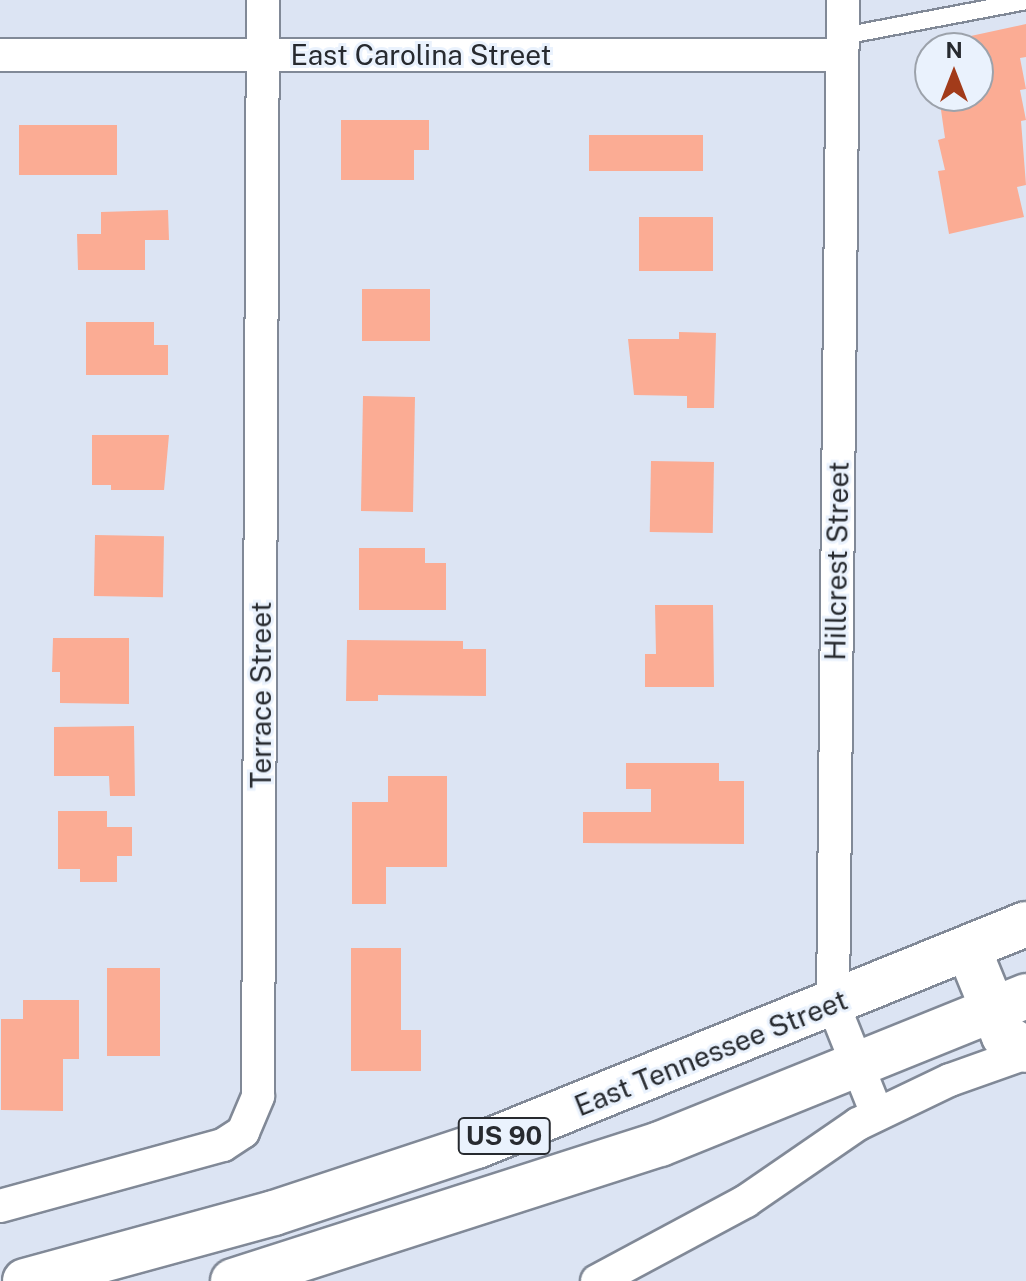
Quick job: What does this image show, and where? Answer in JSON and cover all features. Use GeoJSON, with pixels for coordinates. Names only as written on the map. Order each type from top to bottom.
{"type":"FeatureCollection","features":[{"type":"Feature","properties":{"kind":"main road","name":"East Tennessee Street"},"geometry":{"type":"LineString","coordinates":[[25,1281],[224,1228],[406,1170],[562,1114],[1026,924]]}},
{"type":"Feature","properties":{"kind":"main road"},"geometry":{"type":"LineString","coordinates":[[968,948],[1010,1003],[1009,1043],[1026,1052]]}},
{"type":"Feature","properties":{"kind":"main road","name":"US 90"},"geometry":{"type":"LineString","coordinates":[[233,1281],[601,1165],[1010,1003]]}},
{"type":"Feature","properties":{"kind":"street","name":"Terrace Street"},"geometry":{"type":"LineString","coordinates":[[0,1206],[223,1145],[243,1132],[258,1096],[263,0]]}},
{"type":"Feature","properties":{"kind":"street","name":"Hillcrest Street"},"geometry":{"type":"LineString","coordinates":[[843,0],[833,1004],[877,1114]]}},
{"type":"Feature","properties":{"kind":"street","name":"East Carolina Street"},"geometry":{"type":"LineString","coordinates":[[0,55],[842,45]]}},
{"type":"Feature","properties":{"kind":"street"},"geometry":{"type":"LineString","coordinates":[[597,1281],[746,1201],[877,1114],[1026,1052]]}},
{"type":"Feature","properties":{"kind":"lane"},"geometry":{"type":"LineString","coordinates":[[842,45],[1026,1]]}},
{"type":"Feature","properties":{"kind":"building"},"geometry":{"type":"Polygon","coordinates":[[[1026,24],[1026,57],[1020,58],[1026,89],[1020,90],[1026,120],[1021,121],[1026,185],[1017,187],[1024,217],[949,234],[938,171],[945,170],[938,140],[945,138],[941,112],[994,112],[994,32],[989,32],[1026,24]]]}},
{"type":"Feature","properties":{"kind":"building"},"geometry":{"type":"Polygon","coordinates":[[[341,120],[429,120],[429,150],[414,150],[414,180],[341,180],[341,120]]]}},
{"type":"Feature","properties":{"kind":"building"},"geometry":{"type":"Polygon","coordinates":[[[19,125],[117,125],[117,175],[19,175],[19,125]]]}},
{"type":"Feature","properties":{"kind":"building"},"geometry":{"type":"Polygon","coordinates":[[[589,135],[703,135],[703,171],[589,171],[589,135]]]}},
{"type":"Feature","properties":{"kind":"building"},"geometry":{"type":"Polygon","coordinates":[[[168,210],[169,240],[145,240],[145,270],[78,270],[77,234],[101,234],[101,212],[168,210]]]}},
{"type":"Feature","properties":{"kind":"building"},"geometry":{"type":"Polygon","coordinates":[[[639,217],[713,217],[713,271],[639,271],[639,217]]]}},
{"type":"Feature","properties":{"kind":"building"},"geometry":{"type":"Polygon","coordinates":[[[362,289],[430,289],[430,341],[362,341],[362,289]]]}},
{"type":"Feature","properties":{"kind":"building"},"geometry":{"type":"Polygon","coordinates":[[[86,322],[154,322],[154,345],[168,345],[168,375],[86,375],[86,322]]]}},
{"type":"Feature","properties":{"kind":"building"},"geometry":{"type":"Polygon","coordinates":[[[679,332],[716,333],[714,408],[687,408],[687,396],[634,395],[628,339],[679,339],[679,332]]]}},
{"type":"Feature","properties":{"kind":"building"},"geometry":{"type":"Polygon","coordinates":[[[363,396],[415,397],[413,512],[361,511],[363,396]]]}},
{"type":"Feature","properties":{"kind":"building"},"geometry":{"type":"Polygon","coordinates":[[[92,435],[169,435],[164,490],[111,490],[111,485],[92,485],[92,435]]]}},
{"type":"Feature","properties":{"kind":"building"},"geometry":{"type":"Polygon","coordinates":[[[651,461],[714,462],[713,533],[650,532],[651,461]]]}},
{"type":"Feature","properties":{"kind":"building"},"geometry":{"type":"Polygon","coordinates":[[[95,535],[164,536],[163,597],[94,596],[95,535]]]}},
{"type":"Feature","properties":{"kind":"building"},"geometry":{"type":"Polygon","coordinates":[[[359,548],[425,548],[425,563],[446,563],[446,610],[359,610],[359,548]]]}},
{"type":"Feature","properties":{"kind":"building"},"geometry":{"type":"Polygon","coordinates":[[[655,605],[713,605],[714,687],[645,687],[645,654],[656,654],[655,605]]]}},
{"type":"Feature","properties":{"kind":"building"},"geometry":{"type":"Polygon","coordinates":[[[53,638],[129,638],[129,704],[60,703],[60,672],[52,672],[53,638]]]}},
{"type":"Feature","properties":{"kind":"building"},"geometry":{"type":"Polygon","coordinates":[[[347,640],[463,641],[463,649],[486,649],[486,696],[378,695],[378,701],[346,701],[347,640]]]}},
{"type":"Feature","properties":{"kind":"building"},"geometry":{"type":"Polygon","coordinates":[[[134,726],[135,796],[110,796],[109,776],[54,776],[54,727],[134,726]]]}},
{"type":"Feature","properties":{"kind":"building"},"geometry":{"type":"Polygon","coordinates":[[[626,763],[719,763],[719,781],[744,781],[744,844],[583,843],[583,812],[651,812],[651,789],[626,789],[626,763]]]}},
{"type":"Feature","properties":{"kind":"building"},"geometry":{"type":"Polygon","coordinates":[[[388,776],[447,776],[447,867],[386,867],[386,904],[352,904],[352,802],[388,802],[388,776]]]}},
{"type":"Feature","properties":{"kind":"building"},"geometry":{"type":"Polygon","coordinates":[[[58,811],[107,811],[107,827],[132,827],[132,856],[117,856],[117,882],[80,882],[80,869],[58,869],[58,811]]]}},
{"type":"Feature","properties":{"kind":"building"},"geometry":{"type":"Polygon","coordinates":[[[351,948],[401,948],[401,1030],[421,1030],[421,1071],[351,1071],[351,948]]]}},
{"type":"Feature","properties":{"kind":"building"},"geometry":{"type":"Polygon","coordinates":[[[107,968],[160,968],[160,1056],[107,1056],[107,968]]]}},
{"type":"Feature","properties":{"kind":"building"},"geometry":{"type":"Polygon","coordinates":[[[23,1000],[79,1000],[79,1059],[63,1059],[63,1111],[1,1110],[1,1019],[23,1019],[23,1000]]]}}]}
